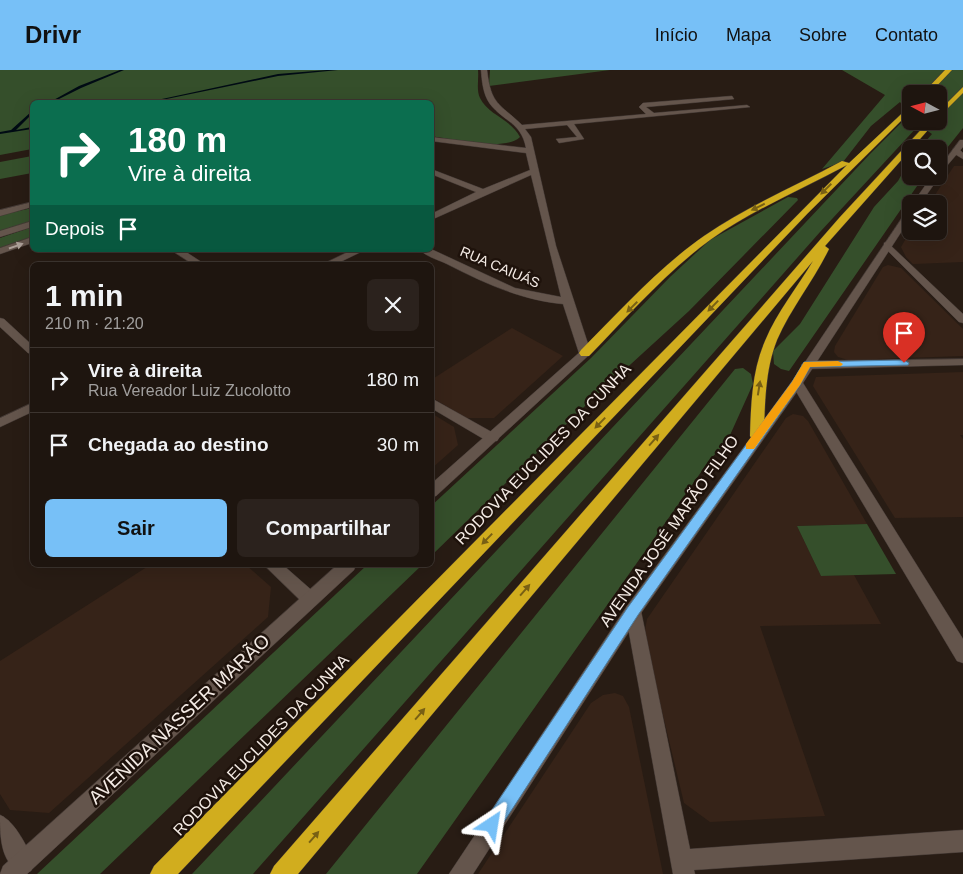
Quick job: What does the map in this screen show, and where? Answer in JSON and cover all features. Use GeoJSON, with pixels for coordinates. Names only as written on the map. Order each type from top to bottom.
{"type":"FeatureCollection","features":[{"type":"Feature","properties":{"kind":"highway"},"geometry":{"type":"LineString","coordinates":[[934,85],[949,70]]}},
{"type":"Feature","properties":{"kind":"highway"},"geometry":{"type":"LineString","coordinates":[[948,105],[963,89]]}},
{"type":"Feature","properties":{"kind":"highway","name":"RODOVIA EUCLIDES DA CUNHA"},"geometry":{"type":"LineString","coordinates":[[162,874],[791,225],[902,116]]}},
{"type":"Feature","properties":{"kind":"highway"},"geometry":{"type":"LineString","coordinates":[[282,874],[831,232],[925,130]]}},
{"type":"Feature","properties":{"kind":"highway"},"geometry":{"type":"LineString","coordinates":[[585,353],[666,274],[706,239],[739,217],[864,152]]}},
{"type":"Feature","properties":{"kind":"highway"},"geometry":{"type":"LineString","coordinates":[[757,436],[758,391],[766,353],[777,327],[816,266],[831,232]]}},
{"type":"Feature","properties":{"kind":"street"},"geometry":{"type":"LineString","coordinates":[[434,489],[585,353],[566,301],[548,242],[532,172],[527,137],[521,127],[494,107],[488,99],[484,87],[484,70]]}},
{"type":"Feature","properties":{"kind":"street"},"geometry":{"type":"LineString","coordinates":[[653,116],[642,106],[732,98]]}},
{"type":"Feature","properties":{"kind":"street"},"geometry":{"type":"LineString","coordinates":[[521,127],[747,107]]}},
{"type":"Feature","properties":{"kind":"street"},"geometry":{"type":"LineString","coordinates":[[559,141],[582,138],[570,124]]}},
{"type":"Feature","properties":{"kind":"street"},"geometry":{"type":"LineString","coordinates":[[434,139],[529,151]]}},
{"type":"Feature","properties":{"kind":"street"},"geometry":{"type":"LineString","coordinates":[[947,163],[963,142]]}},
{"type":"Feature","properties":{"kind":"street"},"geometry":{"type":"LineString","coordinates":[[956,151],[963,157]]}},
{"type":"Feature","properties":{"kind":"street"},"geometry":{"type":"LineString","coordinates":[[434,172],[483,192]]}},
{"type":"Feature","properties":{"kind":"street"},"geometry":{"type":"LineString","coordinates":[[434,216],[483,192],[532,172]]}},
{"type":"Feature","properties":{"kind":"street"},"geometry":{"type":"LineString","coordinates":[[0,213],[30,206]]}},
{"type":"Feature","properties":{"kind":"street","name":"AVENIDA JOSÉ MARÃO FILHO"},"geometry":{"type":"LineString","coordinates":[[460,874],[633,611],[757,436],[797,383],[807,364],[902,224]]}},
{"type":"Feature","properties":{"kind":"street"},"geometry":{"type":"LineString","coordinates":[[0,234],[30,225]]}},
{"type":"Feature","properties":{"kind":"street"},"geometry":{"type":"LineString","coordinates":[[0,251],[30,241]]}},
{"type":"Feature","properties":{"kind":"street"},"geometry":{"type":"LineString","coordinates":[[887,245],[963,320]]}},
{"type":"Feature","properties":{"kind":"street"},"geometry":{"type":"LineString","coordinates":[[179,252],[196,262]]}},
{"type":"Feature","properties":{"kind":"street"},"geometry":{"type":"LineString","coordinates":[[333,262],[355,252]]}},
{"type":"Feature","properties":{"kind":"street","name":"RUA CAIUÁS"},"geometry":{"type":"LineString","coordinates":[[429,252],[528,296],[547,301],[566,301]]}},
{"type":"Feature","properties":{"kind":"street"},"geometry":{"type":"LineString","coordinates":[[0,321],[30,349]]}},
{"type":"Feature","properties":{"kind":"street"},"geometry":{"type":"LineString","coordinates":[[807,364],[963,362]]}},
{"type":"Feature","properties":{"kind":"street"},"geometry":{"type":"LineString","coordinates":[[797,383],[963,655]]}},
{"type":"Feature","properties":{"kind":"street"},"geometry":{"type":"LineString","coordinates":[[434,404],[492,438]]}},
{"type":"Feature","properties":{"kind":"street"},"geometry":{"type":"LineString","coordinates":[[0,423],[30,409]]}},
{"type":"Feature","properties":{"kind":"street"},"geometry":{"type":"LineString","coordinates":[[274,567],[310,599]]}},
{"type":"Feature","properties":{"kind":"street","name":"AVENIDA NASSER MARÃO"},"geometry":{"type":"LineString","coordinates":[[17,869],[346,567]]}},
{"type":"Feature","properties":{"kind":"street"},"geometry":{"type":"LineString","coordinates":[[633,611],[682,867],[963,841]]}},
{"type":"Feature","properties":{"kind":"street"},"geometry":{"type":"LineString","coordinates":[[0,825],[17,869]]}},
{"type":"Feature","properties":{"kind":"shaded area"},"geometry":{"type":"Polygon","coordinates":[[[954,166],[963,166],[963,262],[913,264],[906,257],[901,247],[905,240],[947,240],[947,195],[935,195],[942,185],[947,185],[947,177],[954,166]]]}},
{"type":"Feature","properties":{"kind":"shaded area"},"geometry":{"type":"Polygon","coordinates":[[[888,265],[901,268],[963,329],[963,356],[848,360],[838,357],[834,352],[835,346],[883,267],[888,265]]]}},
{"type":"Feature","properties":{"kind":"shaded area"},"geometry":{"type":"Polygon","coordinates":[[[512,328],[563,356],[494,418],[466,418],[434,399],[434,378],[512,328]]]}},
{"type":"Feature","properties":{"kind":"shaded area"},"geometry":{"type":"Polygon","coordinates":[[[963,372],[963,435],[960,435],[963,439],[963,517],[895,518],[813,386],[816,377],[963,372]]]}},
{"type":"Feature","properties":{"kind":"shaded area"},"geometry":{"type":"Polygon","coordinates":[[[793,414],[803,416],[808,421],[867,524],[797,526],[821,576],[854,575],[881,624],[760,626],[825,816],[710,822],[684,803],[644,636],[647,619],[786,418],[793,414]]]}},
{"type":"Feature","properties":{"kind":"shaded area"},"geometry":{"type":"Polygon","coordinates":[[[434,415],[454,427],[458,445],[434,466],[434,415]]]}},
{"type":"Feature","properties":{"kind":"shaded area"},"geometry":{"type":"Polygon","coordinates":[[[147,567],[248,567],[271,587],[268,617],[49,813],[10,810],[0,794],[0,661],[147,567]]]}},
{"type":"Feature","properties":{"kind":"shaded area"},"geometry":{"type":"Polygon","coordinates":[[[615,693],[623,696],[629,707],[663,874],[478,874],[591,703],[603,695],[615,693]]]}},
{"type":"Feature","properties":{"kind":"green space"},"geometry":{"type":"Polygon","coordinates":[[[0,70],[478,70],[480,98],[488,109],[511,126],[520,137],[503,144],[491,144],[464,142],[434,137],[434,100],[30,100],[30,149],[0,155],[0,70]]]}},
{"type":"Feature","properties":{"kind":"green space"},"geometry":{"type":"Polygon","coordinates":[[[490,70],[610,70],[489,86],[490,70]]]}},
{"type":"Feature","properties":{"kind":"green space"},"geometry":{"type":"Polygon","coordinates":[[[842,70],[963,70],[963,128],[947,148],[947,140],[927,140],[932,134],[926,130],[948,130],[948,85],[902,85],[902,105],[900,102],[871,126],[843,162],[822,169],[885,95],[842,70]]]}},
{"type":"Feature","properties":{"kind":"green space"},"geometry":{"type":"Polygon","coordinates":[[[902,122],[902,130],[914,130],[905,140],[902,140],[902,143],[820,232],[253,874],[192,874],[902,122]]]}},
{"type":"Feature","properties":{"kind":"green space"},"geometry":{"type":"Polygon","coordinates":[[[30,156],[30,173],[0,179],[0,162],[30,156]]]}},
{"type":"Feature","properties":{"kind":"green space"},"geometry":{"type":"Polygon","coordinates":[[[902,174],[902,185],[918,185],[911,195],[902,195],[902,208],[789,371],[781,369],[774,364],[773,351],[800,324],[874,207],[898,181],[902,174]]]}},
{"type":"Feature","properties":{"kind":"green space"},"geometry":{"type":"Polygon","coordinates":[[[788,197],[797,198],[798,200],[689,311],[585,406],[434,553],[434,503],[591,358],[670,277],[710,240],[788,197]]]}},
{"type":"Feature","properties":{"kind":"green space"},"geometry":{"type":"Polygon","coordinates":[[[30,208],[30,222],[0,232],[0,215],[30,208]]]}},
{"type":"Feature","properties":{"kind":"green space"},"geometry":{"type":"Polygon","coordinates":[[[30,228],[30,238],[0,248],[0,238],[30,228]]]}},
{"type":"Feature","properties":{"kind":"green space"},"geometry":{"type":"Polygon","coordinates":[[[743,368],[751,374],[753,384],[726,444],[711,458],[417,874],[326,874],[735,369],[743,368]]]}},
{"type":"Feature","properties":{"kind":"green space"},"geometry":{"type":"Polygon","coordinates":[[[867,524],[896,574],[821,576],[797,526],[867,524]]]}},
{"type":"Feature","properties":{"kind":"green space"},"geometry":{"type":"Polygon","coordinates":[[[365,567],[420,567],[100,874],[37,874],[365,567]]]}},
{"type":"Feature","properties":{"kind":"waterway"},"geometry":{"type":"LineString","coordinates":[[56,100],[80,87],[123,70]]}},
{"type":"Feature","properties":{"kind":"waterway"},"geometry":{"type":"LineString","coordinates":[[159,100],[278,75],[337,70]]}},
{"type":"Feature","properties":{"kind":"waterway"},"geometry":{"type":"LineString","coordinates":[[12,131],[30,115]]}},
{"type":"Feature","properties":{"kind":"waterway"},"geometry":{"type":"LineString","coordinates":[[0,133],[30,128]]}},
{"type":"Feature","properties":{"kind":"slow traffic"},"geometry":{"type":"LineString","coordinates":[[750,447],[797,383],[807,364],[838,364]]}},
{"type":"Feature","properties":{"kind":"route"},"geometry":{"type":"LineString","coordinates":[[492,825],[633,611],[757,436],[797,383],[807,364],[904,363]]}}]}
